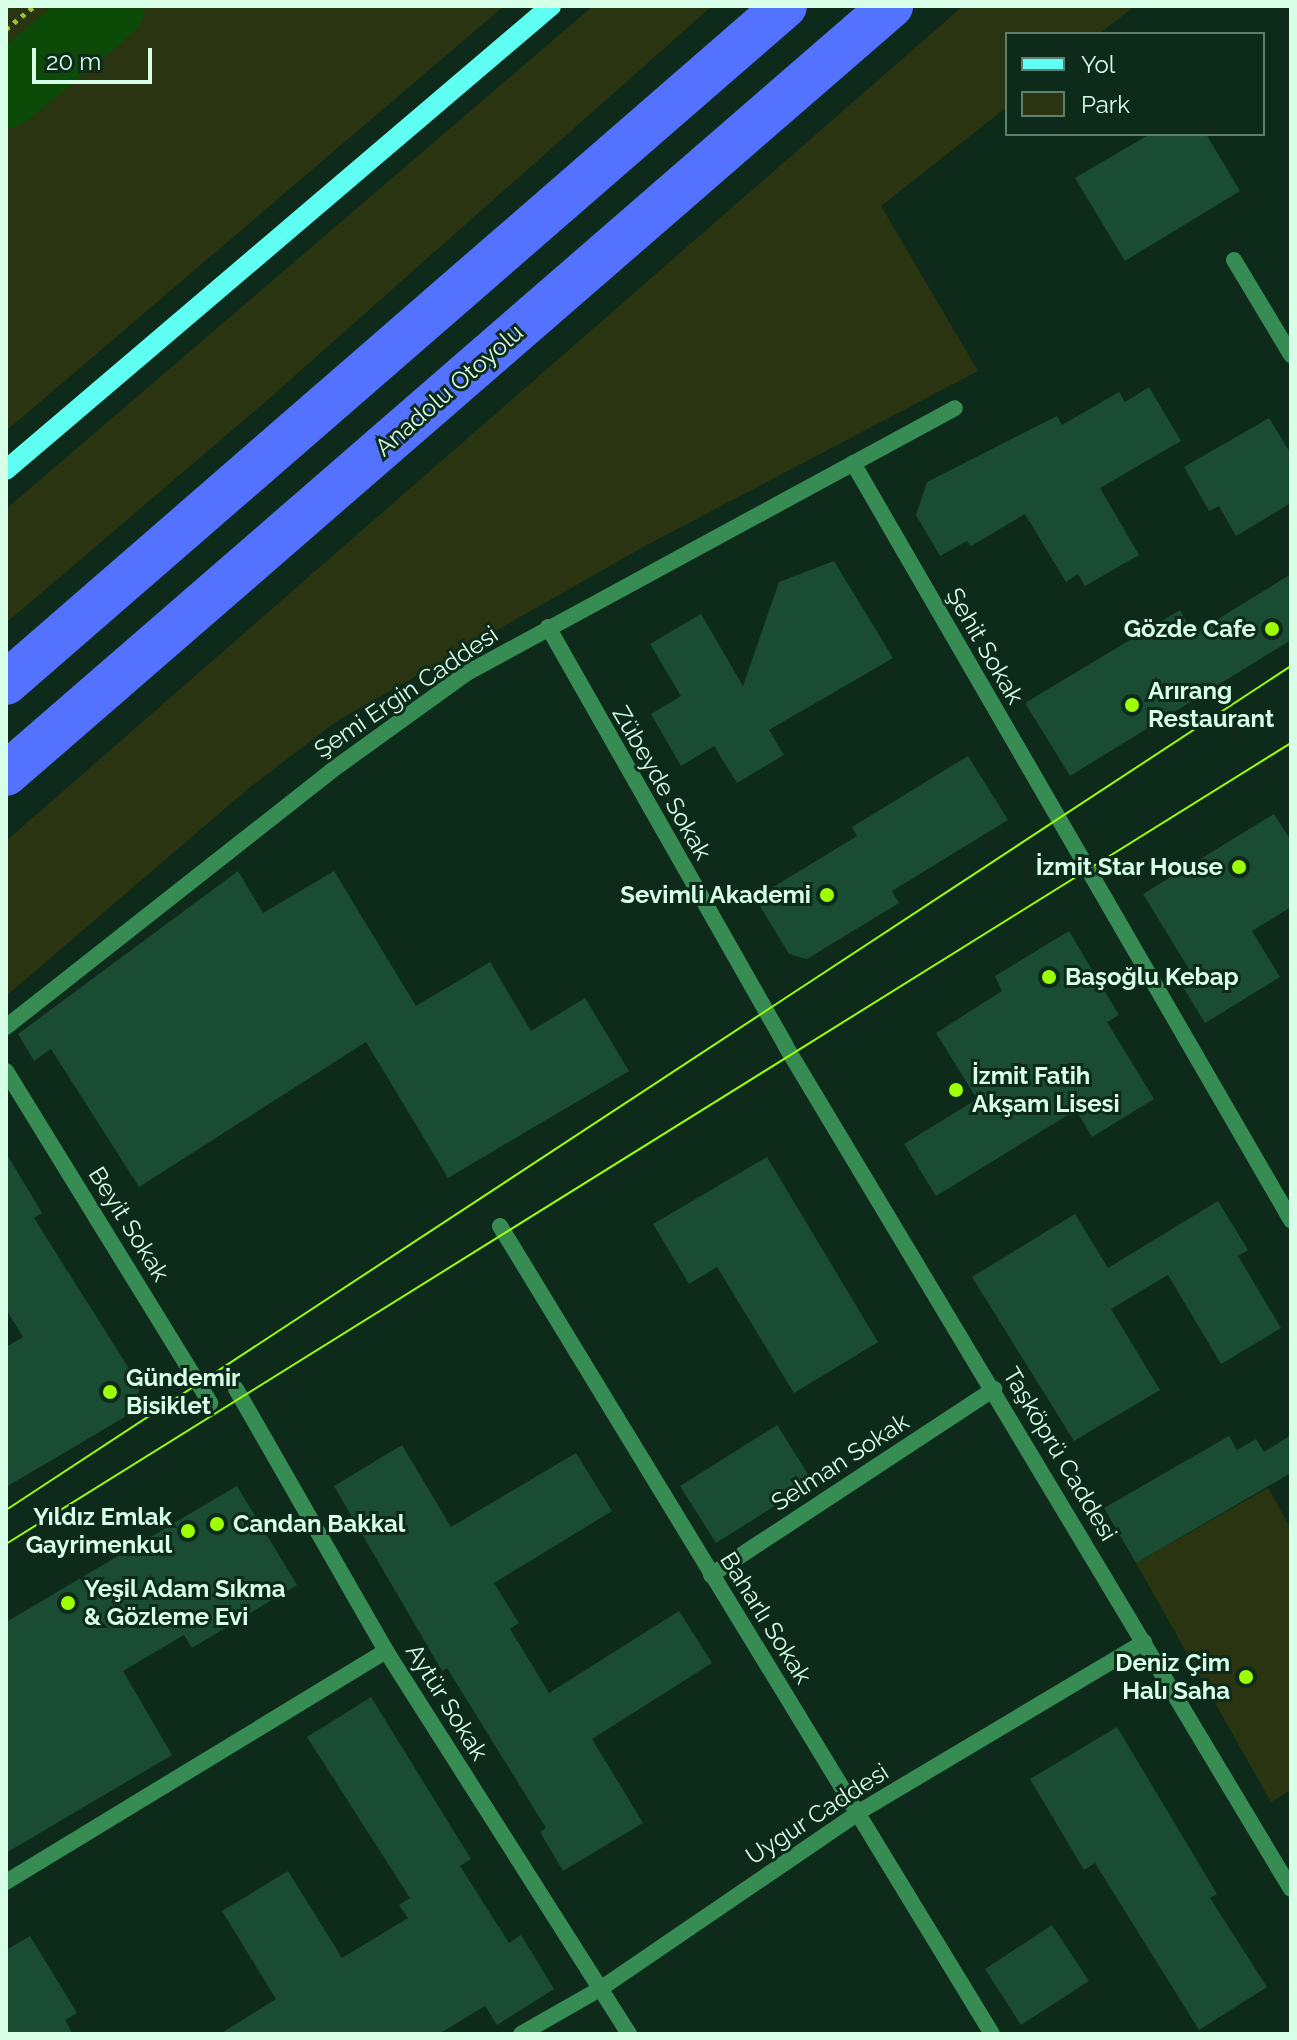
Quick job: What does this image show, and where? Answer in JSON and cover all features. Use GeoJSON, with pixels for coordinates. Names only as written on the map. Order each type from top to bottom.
{"type":"FeatureCollection","features":[{"type":"Feature","properties":{"kind":"highway"},"geometry":{"type":"LineString","coordinates":[[6,683],[785,6]]}},
{"type":"Feature","properties":{"kind":"highway","name":"Anadolu Otoyolu"},"geometry":{"type":"LineString","coordinates":[[6,774],[891,6]]}},
{"type":"Feature","properties":{"kind":"main road"},"geometry":{"type":"LineString","coordinates":[[6,470],[551,6]]}},
{"type":"Feature","properties":{"kind":"street"},"geometry":{"type":"LineString","coordinates":[[1234,260],[1291,355]]}},
{"type":"Feature","properties":{"kind":"street","name":"Şemi Ergin Caddesi"},"geometry":{"type":"LineString","coordinates":[[6,1027],[331,771],[467,673],[955,408]]}},
{"type":"Feature","properties":{"kind":"street","name":"Şehit Sokak"},"geometry":{"type":"LineString","coordinates":[[853,463],[1075,853],[1291,1220]]}},
{"type":"Feature","properties":{"kind":"street","name":"Zübeyde Sokak"},"geometry":{"type":"LineString","coordinates":[[548,627],[785,1045]]}},
{"type":"Feature","properties":{"kind":"street","name":"Taşköprü Caddesi"},"geometry":{"type":"LineString","coordinates":[[785,1045],[1291,1889]]}},
{"type":"Feature","properties":{"kind":"street","name":"Beyit Sokak"},"geometry":{"type":"LineString","coordinates":[[6,1071],[210,1403]]}},
{"type":"Feature","properties":{"kind":"street","name":"Baharlı Sokak"},"geometry":{"type":"LineString","coordinates":[[500,1226],[992,2034]]}},
{"type":"Feature","properties":{"kind":"street","name":"Aytür Sokak"},"geometry":{"type":"LineString","coordinates":[[236,1389],[386,1651],[629,2034]]}},
{"type":"Feature","properties":{"kind":"street","name":"Selman Sokak"},"geometry":{"type":"LineString","coordinates":[[711,1575],[994,1389]]}},
{"type":"Feature","properties":{"kind":"street","name":"Uygur Caddesi"},"geometry":{"type":"LineString","coordinates":[[521,2034],[600,1989],[859,1812],[1144,1642]]}},
{"type":"Feature","properties":{"kind":"street"},"geometry":{"type":"LineString","coordinates":[[6,1882],[386,1651]]}},
{"type":"Feature","properties":{"kind":"path"},"geometry":{"type":"LineString","coordinates":[[6,29],[34,6]]}},
{"type":"Feature","properties":{"kind":"green space"},"geometry":{"type":"Polygon","coordinates":[[[6,6],[504,6],[6,431],[6,6]]]}},
{"type":"Feature","properties":{"kind":"green space"},"geometry":{"type":"Polygon","coordinates":[[[593,6],[712,6],[264,403],[6,623],[6,509],[593,6]]]}},
{"type":"Feature","properties":{"kind":"green space"},"geometry":{"type":"Polygon","coordinates":[[[963,6],[1135,6],[1102,32],[1005,32],[1005,109],[881,206],[978,371],[645,546],[337,721],[249,788],[6,996],[6,841],[963,6]]]}},
{"type":"Feature","properties":{"kind":"green space","name":"Deniz Çim Halı Saha"},"geometry":{"type":"Polygon","coordinates":[[[1268,1488],[1291,1529],[1291,1790],[1271,1802],[1136,1563],[1268,1488]]]}},
{"type":"Feature","properties":{"kind":"building"},"geometry":{"type":"Polygon","coordinates":[[[1147,136],[1207,136],[1240,191],[1125,261],[1075,178],[1147,136]]]}},
{"type":"Feature","properties":{"kind":"building"},"geometry":{"type":"Polygon","coordinates":[[[1149,387],[1181,441],[1100,488],[1139,555],[1085,586],[1078,574],[1066,582],[1025,514],[971,546],[967,541],[940,556],[916,515],[927,482],[1057,416],[1062,425],[1119,392],[1125,402],[1149,387]]]}},
{"type":"Feature","properties":{"kind":"building"},"geometry":{"type":"Polygon","coordinates":[[[1269,418],[1291,454],[1291,503],[1236,536],[1219,506],[1209,511],[1184,467],[1269,418]]]}},
{"type":"Feature","properties":{"kind":"building"},"geometry":{"type":"Polygon","coordinates":[[[834,561],[893,658],[769,730],[784,755],[737,783],[714,746],[681,766],[651,714],[681,696],[650,644],[701,614],[743,686],[779,582],[834,561]]]}},
{"type":"Feature","properties":{"kind":"building"},"geometry":{"type":"Polygon","coordinates":[[[1291,574],[1291,640],[1070,776],[1025,703],[1180,610],[1194,634],[1291,574]]]}},
{"type":"Feature","properties":{"kind":"building"},"geometry":{"type":"Polygon","coordinates":[[[968,756],[1008,820],[892,891],[899,903],[807,959],[789,954],[755,898],[857,836],[852,827],[968,756]]]}},
{"type":"Feature","properties":{"kind":"building","name":"İzmit Star House"},"geometry":{"type":"Polygon","coordinates":[[[1274,814],[1291,841],[1291,907],[1252,931],[1280,977],[1205,1023],[1177,977],[1189,969],[1143,894],[1274,814]]]}},
{"type":"Feature","properties":{"kind":"building"},"geometry":{"type":"Polygon","coordinates":[[[238,871],[263,913],[334,871],[416,1006],[490,962],[531,1031],[585,998],[629,1071],[448,1178],[366,1042],[139,1187],[51,1049],[34,1061],[18,1034],[238,871]]]}},
{"type":"Feature","properties":{"kind":"building"},"geometry":{"type":"Polygon","coordinates":[[[1069,931],[1119,1015],[1107,1022],[1154,1099],[1092,1137],[1076,1110],[936,1196],[904,1144],[977,1099],[936,1033],[1002,991],[995,976],[1069,931]]]}},
{"type":"Feature","properties":{"kind":"building"},"geometry":{"type":"Polygon","coordinates":[[[6,1153],[42,1213],[34,1218],[140,1386],[135,1411],[6,1487],[6,1347],[23,1337],[6,1309],[6,1153]]]}},
{"type":"Feature","properties":{"kind":"building"},"geometry":{"type":"Polygon","coordinates":[[[767,1157],[878,1342],[794,1393],[717,1267],[689,1284],[653,1224],[767,1157]]]}},
{"type":"Feature","properties":{"kind":"building"},"geometry":{"type":"Polygon","coordinates":[[[1218,1201],[1248,1250],[1238,1256],[1281,1328],[1221,1364],[1168,1275],[1111,1309],[1160,1390],[1074,1441],[972,1277],[1075,1214],[1108,1268],[1218,1201]]]}},
{"type":"Feature","properties":{"kind":"building"},"geometry":{"type":"Polygon","coordinates":[[[777,1425],[813,1482],[716,1543],[680,1486],[777,1425]]]}},
{"type":"Feature","properties":{"kind":"building"},"geometry":{"type":"Polygon","coordinates":[[[1291,1435],[1291,1473],[1136,1563],[1104,1508],[1229,1436],[1237,1450],[1256,1439],[1264,1452],[1291,1435]]]}},
{"type":"Feature","properties":{"kind":"building"},"geometry":{"type":"Polygon","coordinates":[[[402,1445],[451,1527],[576,1453],[612,1511],[494,1583],[519,1623],[510,1629],[549,1693],[679,1611],[712,1663],[592,1739],[643,1823],[563,1871],[540,1832],[546,1828],[447,1668],[442,1671],[334,1486],[402,1445]]]}},
{"type":"Feature","properties":{"kind":"building"},"geometry":{"type":"Polygon","coordinates":[[[237,1486],[297,1585],[192,1648],[184,1635],[123,1671],[172,1755],[6,1853],[6,1622],[237,1486]]]}},
{"type":"Feature","properties":{"kind":"building"},"geometry":{"type":"Polygon","coordinates":[[[371,1697],[471,1859],[460,1866],[509,1943],[521,1935],[554,1989],[497,2025],[485,2006],[439,2034],[220,2034],[276,1999],[222,1911],[288,1871],[342,1958],[408,1918],[399,1905],[410,1898],[307,1737],[371,1697]]]}},
{"type":"Feature","properties":{"kind":"building"},"geometry":{"type":"Polygon","coordinates":[[[1117,1727],[1217,1894],[1210,1898],[1267,1987],[1199,2030],[1095,1863],[1084,1870],[1030,1779],[1117,1727]]]}},
{"type":"Feature","properties":{"kind":"building"},"geometry":{"type":"Polygon","coordinates":[[[1052,1925],[1089,1981],[1021,2025],[985,1969],[1052,1925]]]}},
{"type":"Feature","properties":{"kind":"building"},"geometry":{"type":"Polygon","coordinates":[[[30,1936],[77,2013],[65,2020],[73,2034],[6,2034],[6,1950],[30,1936]]]}},
{"type":"Feature","properties":{"kind":"waterway"},"geometry":{"type":"LineString","coordinates":[[6,92],[109,6]]}},
{"type":"Feature","properties":{"kind":"tram line"},"geometry":{"type":"LineString","coordinates":[[6,1510],[1291,666]]}},
{"type":"Feature","properties":{"kind":"tram line"},"geometry":{"type":"LineString","coordinates":[[6,1544],[1291,743]]}},
{"type":"Feature","properties":{"kind":"place","name":"Gözde Cafe"},"geometry":{"type":"Point","coordinates":[1272,629]}},
{"type":"Feature","properties":{"kind":"place","name":"Arırang Restaurant"},"geometry":{"type":"Point","coordinates":[1132,705]}},
{"type":"Feature","properties":{"kind":"place","name":"İzmit Star House"},"geometry":{"type":"Point","coordinates":[1239,867]}},
{"type":"Feature","properties":{"kind":"place","name":"Sevimli Akademi"},"geometry":{"type":"Point","coordinates":[827,895]}},
{"type":"Feature","properties":{"kind":"place","name":"Başoğlu Kebap"},"geometry":{"type":"Point","coordinates":[1049,977]}},
{"type":"Feature","properties":{"kind":"place","name":"İzmit Fatih Akşam Lisesi"},"geometry":{"type":"Point","coordinates":[956,1090]}},
{"type":"Feature","properties":{"kind":"place","name":"Gündemir Bisiklet"},"geometry":{"type":"Point","coordinates":[110,1392]}},
{"type":"Feature","properties":{"kind":"place","name":"Candan Bakkal"},"geometry":{"type":"Point","coordinates":[217,1524]}},
{"type":"Feature","properties":{"kind":"place","name":"Yıldız Emlak Gayrimenkul"},"geometry":{"type":"Point","coordinates":[188,1531]}},
{"type":"Feature","properties":{"kind":"place","name":"Yeşil Adam Sıkma & Gözleme Evi"},"geometry":{"type":"Point","coordinates":[68,1603]}},
{"type":"Feature","properties":{"kind":"place","name":"Deniz Çim Halı Saha"},"geometry":{"type":"Point","coordinates":[1246,1677]}}]}
